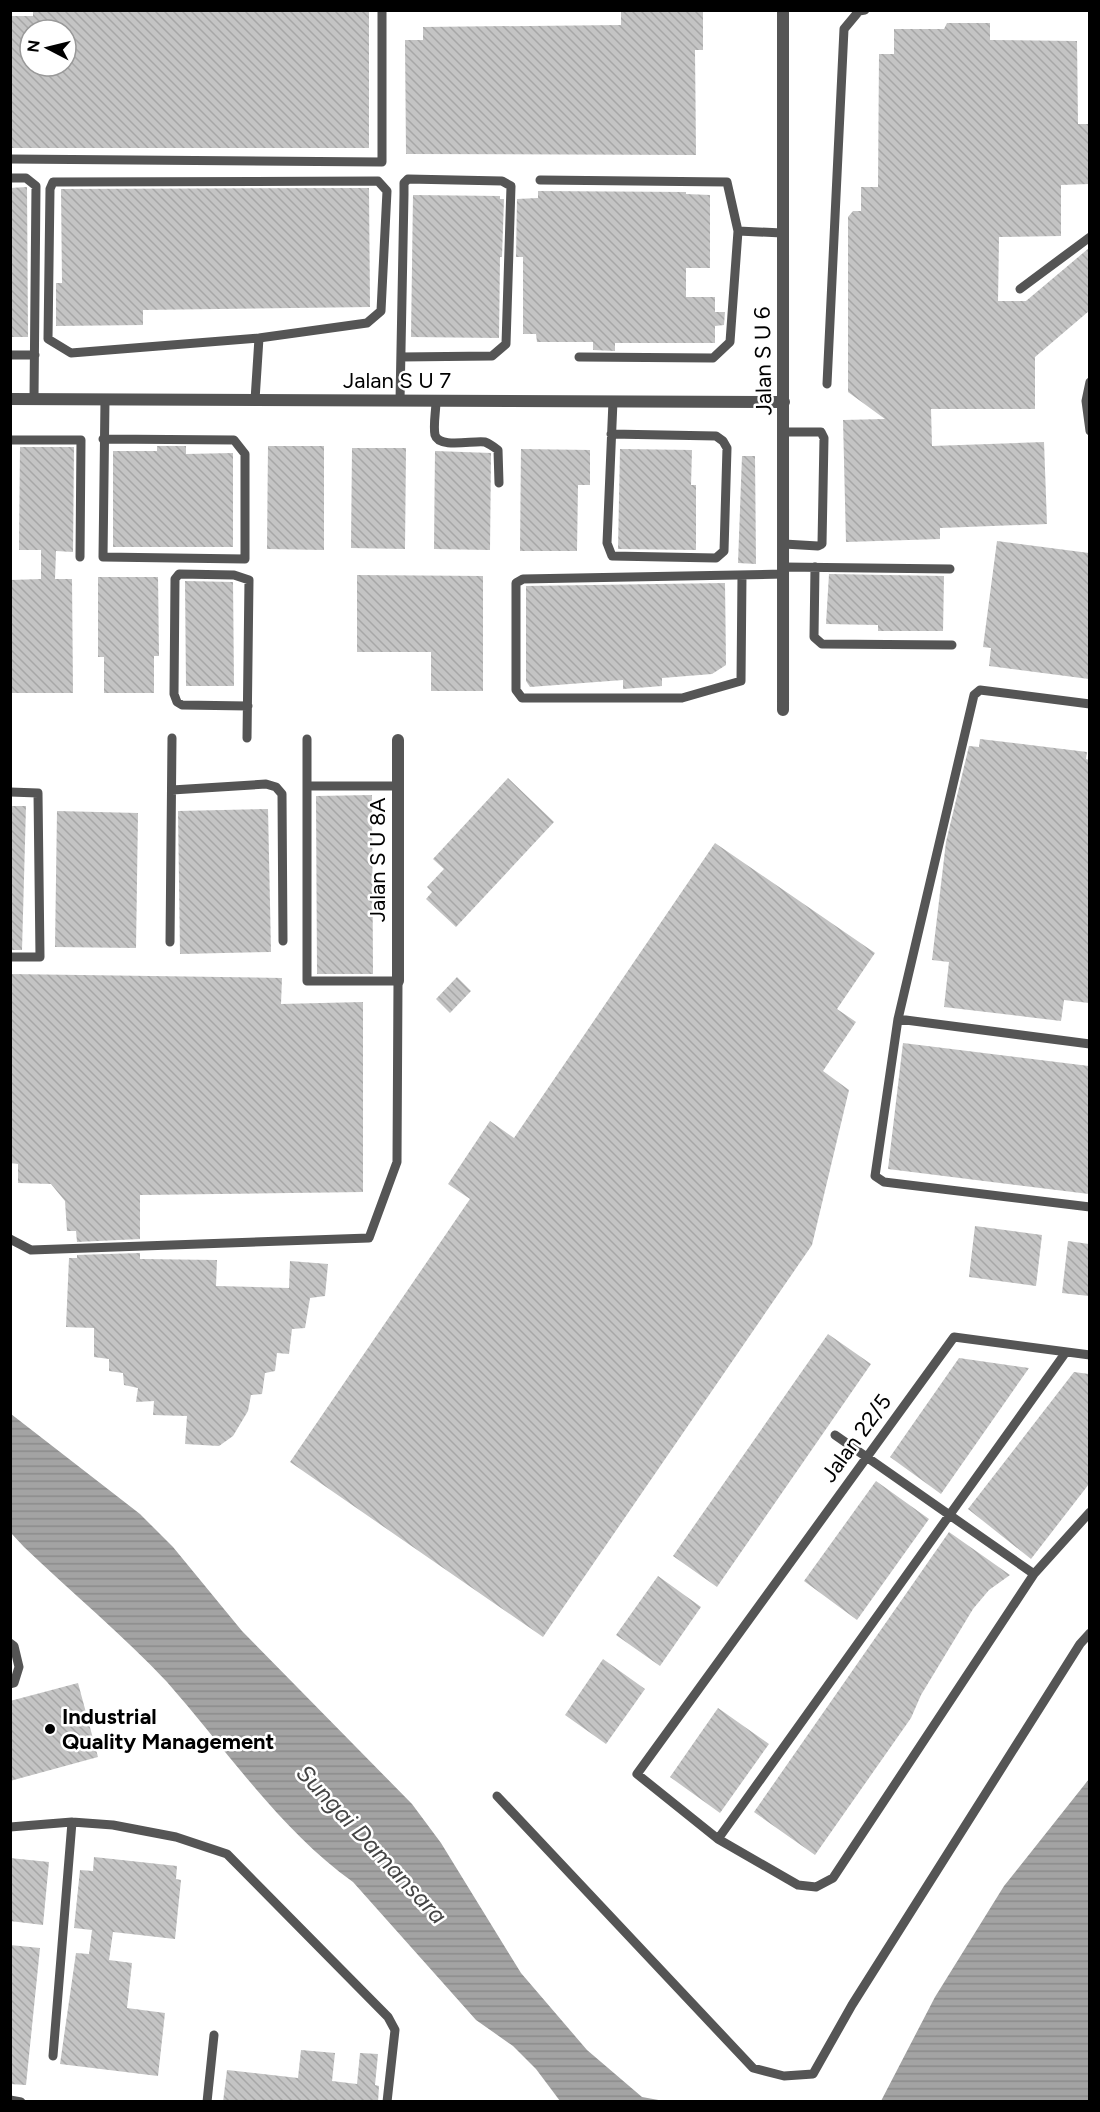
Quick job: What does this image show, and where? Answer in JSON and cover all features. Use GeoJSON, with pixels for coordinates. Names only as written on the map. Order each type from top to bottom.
{"type":"FeatureCollection","features":[{"type":"Feature","properties":{"kind":"street","name":"Jalan S U 6"},"geometry":{"type":"LineString","coordinates":[[783,10],[782,233],[785,432],[783,710]]}},
{"type":"Feature","properties":{"kind":"street","name":"Jalan S U 7"},"geometry":{"type":"LineString","coordinates":[[10,399],[784,402]]}},
{"type":"Feature","properties":{"kind":"street","name":"Jalan S U 8A"},"geometry":{"type":"LineString","coordinates":[[398,740],[398,981]]}},
{"type":"Feature","properties":{"kind":"lane"},"geometry":{"type":"LineString","coordinates":[[10,159],[381,162],[382,10]]}},
{"type":"Feature","properties":{"kind":"lane"},"geometry":{"type":"LineString","coordinates":[[827,384],[844,29],[859,11],[865,10]]}},
{"type":"Feature","properties":{"kind":"lane"},"geometry":{"type":"LineString","coordinates":[[10,178],[26,178],[36,186],[34,399]]}},
{"type":"Feature","properties":{"kind":"lane"},"geometry":{"type":"LineString","coordinates":[[400,401],[404,183],[408,179],[502,181],[510,186],[506,344],[492,356],[401,357]]}},
{"type":"Feature","properties":{"kind":"lane"},"geometry":{"type":"LineString","coordinates":[[540,180],[727,182],[738,231],[730,342],[713,358],[579,357]]}},
{"type":"Feature","properties":{"kind":"lane"},"geometry":{"type":"LineString","coordinates":[[378,181],[387,191],[381,311],[367,323],[258,338],[71,353],[48,339],[50,189],[54,182],[378,181]]}},
{"type":"Feature","properties":{"kind":"lane"},"geometry":{"type":"LineString","coordinates":[[738,231],[782,233]]}},
{"type":"Feature","properties":{"kind":"lane"},"geometry":{"type":"LineString","coordinates":[[1020,289],[1089,237]]}},
{"type":"Feature","properties":{"kind":"lane"},"geometry":{"type":"LineString","coordinates":[[255,400],[258,338]]}},
{"type":"Feature","properties":{"kind":"lane"},"geometry":{"type":"LineString","coordinates":[[10,355],[35,355]]}},
{"type":"Feature","properties":{"kind":"lane"},"geometry":{"type":"LineString","coordinates":[[1089,382],[1089,431]]}},
{"type":"Feature","properties":{"kind":"lane"},"geometry":{"type":"LineString","coordinates":[[103,439],[234,440],[245,454],[245,559],[103,557],[103,439],[105,400]]}},
{"type":"Feature","properties":{"kind":"lane"},"geometry":{"type":"LineString","coordinates":[[436,401],[435,436],[439,441],[484,442],[498,450],[499,483]]}},
{"type":"Feature","properties":{"kind":"lane"},"geometry":{"type":"LineString","coordinates":[[611,434],[716,436],[723,441],[727,448],[724,551],[716,558],[612,556],[607,543],[611,434],[613,401]]}},
{"type":"Feature","properties":{"kind":"lane"},"geometry":{"type":"LineString","coordinates":[[784,544],[818,546],[822,544],[824,450],[824,438],[821,432],[785,432]]}},
{"type":"Feature","properties":{"kind":"lane"},"geometry":{"type":"LineString","coordinates":[[10,440],[81,440],[80,557]]}},
{"type":"Feature","properties":{"kind":"lane"},"geometry":{"type":"LineString","coordinates":[[815,567],[814,637],[822,644],[952,645]]}},
{"type":"Feature","properties":{"kind":"lane"},"geometry":{"type":"LineString","coordinates":[[742,575],[741,681],[682,698],[522,698],[516,690],[516,583],[523,579],[742,575],[815,567],[950,569]]}},
{"type":"Feature","properties":{"kind":"lane"},"geometry":{"type":"LineString","coordinates":[[248,706],[182,705],[177,702],[174,694],[175,579],[179,574],[234,575],[249,580],[248,738]]}},
{"type":"Feature","properties":{"kind":"lane"},"geometry":{"type":"LineString","coordinates":[[1089,704],[976,691],[898,1019],[875,1176],[884,1182],[1089,1207]]}},
{"type":"Feature","properties":{"kind":"lane"},"geometry":{"type":"LineString","coordinates":[[170,942],[172,738]]}},
{"type":"Feature","properties":{"kind":"lane"},"geometry":{"type":"LineString","coordinates":[[10,1239],[32,1250],[369,1238],[397,1162],[398,981],[307,981],[307,739]]}},
{"type":"Feature","properties":{"kind":"lane"},"geometry":{"type":"LineString","coordinates":[[172,790],[266,784],[276,787],[282,794],[283,940]]}},
{"type":"Feature","properties":{"kind":"lane"},"geometry":{"type":"LineString","coordinates":[[307,786],[398,786]]}},
{"type":"Feature","properties":{"kind":"lane"},"geometry":{"type":"LineString","coordinates":[[10,792],[38,793],[40,957],[10,957]]}},
{"type":"Feature","properties":{"kind":"lane"},"geometry":{"type":"LineString","coordinates":[[898,1019],[1089,1044]]}},
{"type":"Feature","properties":{"kind":"lane","name":"Jalan 22/5"},"geometry":{"type":"LineString","coordinates":[[718,1839],[637,1774],[954,1337],[1089,1355]]}},
{"type":"Feature","properties":{"kind":"lane"},"geometry":{"type":"LineString","coordinates":[[1066,1352],[718,1839],[798,1885],[816,1887],[833,1878],[1034,1574],[1089,1512]]}},
{"type":"Feature","properties":{"kind":"lane"},"geometry":{"type":"LineString","coordinates":[[835,1435],[868,1455],[1034,1574]]}},
{"type":"Feature","properties":{"kind":"lane"},"geometry":{"type":"LineString","coordinates":[[497,1796],[753,2068],[784,2076],[813,2074],[859,1995],[1089,1633]]}},
{"type":"Feature","properties":{"kind":"lane"},"geometry":{"type":"LineString","coordinates":[[10,1643],[14,1646],[19,1667],[15,1683],[10,1684]]}},
{"type":"Feature","properties":{"kind":"lane"},"geometry":{"type":"LineString","coordinates":[[53,2056],[72,1822]]}},
{"type":"Feature","properties":{"kind":"lane"},"geometry":{"type":"LineString","coordinates":[[10,1827],[72,1822],[113,1825],[176,1837],[227,1854],[388,2017],[395,2030],[387,2102]]}},
{"type":"Feature","properties":{"kind":"lane"},"geometry":{"type":"LineString","coordinates":[[207,2102],[214,2035]]}},
{"type":"Feature","properties":{"kind":"lane"},"geometry":{"type":"LineString","coordinates":[[10,2100],[21,2102]]}},
{"type":"Feature","properties":{"kind":"water","name":"Sungai Damansara"},"geometry":{"type":"Polygon","coordinates":[[[11,1414],[140,1514],[173,1547],[242,1631],[412,1804],[441,1843],[521,1973],[587,2050],[642,2097],[664,2101],[560,2101],[536,2069],[513,2046],[476,2020],[353,1882],[326,1861],[277,1813],[167,1682],[24,1547],[11,1533],[11,1414]]]}},
{"type":"Feature","properties":{"kind":"water"},"geometry":{"type":"Polygon","coordinates":[[[1089,1779],[1089,2101],[881,2101],[935,1997],[1004,1886],[1089,1779]]]}},
{"type":"Feature","properties":{"kind":"building"},"geometry":{"type":"Polygon","coordinates":[[[33,10],[369,10],[369,148],[10,148],[10,16],[33,16],[33,10]]]}},
{"type":"Feature","properties":{"kind":"building"},"geometry":{"type":"Polygon","coordinates":[[[621,10],[703,10],[703,50],[695,50],[696,155],[406,154],[405,40],[423,40],[423,27],[621,25],[621,10]]]}},
{"type":"Feature","properties":{"kind":"building"},"geometry":{"type":"Polygon","coordinates":[[[947,23],[990,23],[990,40],[1077,41],[1078,124],[1089,124],[1089,184],[1061,185],[1061,236],[999,237],[998,301],[1026,301],[1089,248],[1089,311],[1035,357],[1035,409],[931,409],[932,446],[1044,442],[1047,524],[940,528],[940,539],[846,542],[843,420],[885,419],[848,392],[848,217],[853,211],[861,211],[861,187],[878,187],[879,54],[894,54],[894,29],[944,29],[947,23]]]}},
{"type":"Feature","properties":{"kind":"building"},"geometry":{"type":"Polygon","coordinates":[[[27,187],[28,337],[10,337],[10,188],[27,187]]]}},
{"type":"Feature","properties":{"kind":"building"},"geometry":{"type":"Polygon","coordinates":[[[369,188],[370,307],[143,310],[143,325],[56,326],[56,283],[62,283],[61,189],[369,188]]]}},
{"type":"Feature","properties":{"kind":"building"},"geometry":{"type":"Polygon","coordinates":[[[538,191],[686,192],[686,194],[710,195],[710,268],[686,268],[686,297],[715,297],[715,312],[725,312],[724,325],[715,326],[715,343],[615,343],[615,351],[593,350],[593,342],[537,342],[536,334],[523,334],[523,257],[516,257],[517,199],[538,198],[538,191]]]}},
{"type":"Feature","properties":{"kind":"building"},"geometry":{"type":"Polygon","coordinates":[[[413,195],[500,196],[500,199],[504,199],[502,257],[500,257],[499,338],[411,337],[413,195]]]}},
{"type":"Feature","properties":{"kind":"building"},"geometry":{"type":"Polygon","coordinates":[[[157,446],[186,446],[186,454],[233,453],[233,547],[113,547],[113,451],[157,451],[157,446]]]}},
{"type":"Feature","properties":{"kind":"building"},"geometry":{"type":"Polygon","coordinates":[[[268,446],[324,446],[324,550],[267,549],[268,446]]]}},
{"type":"Feature","properties":{"kind":"building"},"geometry":{"type":"Polygon","coordinates":[[[20,447],[74,447],[73,552],[56,551],[55,579],[72,579],[73,693],[10,693],[10,580],[41,579],[41,550],[19,550],[20,447]]]}},
{"type":"Feature","properties":{"kind":"building"},"geometry":{"type":"Polygon","coordinates":[[[352,448],[406,448],[405,549],[351,548],[352,448]]]}},
{"type":"Feature","properties":{"kind":"building"},"geometry":{"type":"Polygon","coordinates":[[[521,449],[590,450],[590,485],[578,485],[577,551],[520,551],[521,449]]]}},
{"type":"Feature","properties":{"kind":"building"},"geometry":{"type":"Polygon","coordinates":[[[620,449],[692,450],[691,485],[696,485],[696,550],[618,549],[620,449]]]}},
{"type":"Feature","properties":{"kind":"building"},"geometry":{"type":"Polygon","coordinates":[[[435,451],[491,453],[490,550],[434,549],[435,451]]]}},
{"type":"Feature","properties":{"kind":"building"},"geometry":{"type":"Polygon","coordinates":[[[742,456],[755,456],[756,564],[738,563],[742,456]]]}},
{"type":"Feature","properties":{"kind":"building"},"geometry":{"type":"Polygon","coordinates":[[[997,541],[1089,553],[1089,679],[989,666],[991,648],[983,647],[997,541]]]}},
{"type":"Feature","properties":{"kind":"building"},"geometry":{"type":"Polygon","coordinates":[[[829,574],[944,576],[943,631],[878,631],[878,625],[826,624],[829,574]]]}},
{"type":"Feature","properties":{"kind":"building"},"geometry":{"type":"Polygon","coordinates":[[[357,575],[483,576],[483,691],[431,691],[431,652],[357,652],[357,575]]]}},
{"type":"Feature","properties":{"kind":"building"},"geometry":{"type":"Polygon","coordinates":[[[98,577],[158,577],[159,656],[154,656],[154,693],[104,693],[104,657],[98,657],[98,577]]]}},
{"type":"Feature","properties":{"kind":"building"},"geometry":{"type":"Polygon","coordinates":[[[185,581],[233,582],[234,686],[186,686],[185,581]]]}},
{"type":"Feature","properties":{"kind":"building"},"geometry":{"type":"Polygon","coordinates":[[[725,583],[726,665],[712,674],[662,678],[662,686],[623,689],[623,680],[530,687],[526,681],[526,586],[725,583]]]}},
{"type":"Feature","properties":{"kind":"building"},"geometry":{"type":"Polygon","coordinates":[[[980,739],[1087,752],[1086,759],[1089,760],[1089,1003],[1064,1000],[1061,1021],[944,1007],[949,962],[932,960],[946,842],[969,746],[979,747],[980,739]]]}},
{"type":"Feature","properties":{"kind":"building"},"geometry":{"type":"Polygon","coordinates":[[[508,778],[554,822],[456,927],[426,899],[432,892],[427,887],[444,869],[433,859],[508,778]]]}},
{"type":"Feature","properties":{"kind":"building"},"geometry":{"type":"Polygon","coordinates":[[[372,795],[373,974],[317,974],[316,796],[372,795]]]}},
{"type":"Feature","properties":{"kind":"building"},"geometry":{"type":"Polygon","coordinates":[[[10,806],[26,806],[22,950],[10,950],[10,806]]]}},
{"type":"Feature","properties":{"kind":"building"},"geometry":{"type":"Polygon","coordinates":[[[268,809],[271,952],[180,954],[178,811],[268,809]]]}},
{"type":"Feature","properties":{"kind":"building"},"geometry":{"type":"Polygon","coordinates":[[[57,811],[138,813],[136,948],[55,947],[57,811]]]}},
{"type":"Feature","properties":{"kind":"building"},"geometry":{"type":"Polygon","coordinates":[[[715,843],[875,953],[837,1009],[856,1022],[823,1071],[849,1090],[812,1245],[543,1637],[290,1462],[470,1199],[448,1184],[490,1121],[514,1138],[715,843]]]}},
{"type":"Feature","properties":{"kind":"building"},"geometry":{"type":"Polygon","coordinates":[[[10,974],[282,978],[281,1004],[363,1002],[363,1192],[140,1195],[140,1239],[77,1242],[76,1231],[67,1231],[65,1201],[51,1184],[18,1183],[18,1164],[10,1163],[10,974]]]}},
{"type":"Feature","properties":{"kind":"building"},"geometry":{"type":"Polygon","coordinates":[[[457,977],[471,991],[450,1013],[436,999],[457,977]]]}},
{"type":"Feature","properties":{"kind":"building"},"geometry":{"type":"Polygon","coordinates":[[[903,1043],[1089,1066],[1089,1194],[888,1169],[903,1043]]]}},
{"type":"Feature","properties":{"kind":"building"},"geometry":{"type":"Polygon","coordinates":[[[975,1226],[1042,1235],[1036,1286],[969,1277],[975,1226]]]}},
{"type":"Feature","properties":{"kind":"building"},"geometry":{"type":"Polygon","coordinates":[[[1068,1241],[1089,1244],[1089,1296],[1062,1293],[1068,1241]]]}},
{"type":"Feature","properties":{"kind":"building"},"geometry":{"type":"Polygon","coordinates":[[[140,1253],[140,1259],[217,1260],[216,1286],[289,1288],[290,1261],[328,1264],[325,1296],[310,1298],[305,1328],[292,1329],[289,1354],[277,1353],[275,1371],[265,1373],[262,1394],[251,1395],[248,1411],[233,1436],[219,1446],[185,1444],[187,1416],[153,1415],[154,1401],[136,1402],[138,1388],[124,1385],[123,1373],[109,1371],[109,1359],[94,1357],[94,1328],[66,1327],[69,1258],[77,1258],[77,1255],[140,1253]]]}},
{"type":"Feature","properties":{"kind":"building"},"geometry":{"type":"Polygon","coordinates":[[[828,1334],[871,1364],[717,1587],[673,1556],[828,1334]]]}},
{"type":"Feature","properties":{"kind":"building"},"geometry":{"type":"Polygon","coordinates":[[[959,1358],[1029,1368],[941,1494],[890,1457],[959,1358]]]}},
{"type":"Feature","properties":{"kind":"building"},"geometry":{"type":"Polygon","coordinates":[[[1074,1372],[1089,1374],[1089,1484],[1031,1559],[968,1509],[1074,1372]]]}},
{"type":"Feature","properties":{"kind":"building"},"geometry":{"type":"Polygon","coordinates":[[[876,1481],[929,1519],[857,1620],[804,1581],[876,1481]]]}},
{"type":"Feature","properties":{"kind":"building"},"geometry":{"type":"Polygon","coordinates":[[[949,1532],[1010,1575],[989,1590],[973,1609],[921,1695],[911,1718],[815,1855],[754,1812],[949,1532]]]}},
{"type":"Feature","properties":{"kind":"building"},"geometry":{"type":"Polygon","coordinates":[[[658,1576],[701,1607],[660,1666],[616,1635],[658,1576]]]}},
{"type":"Feature","properties":{"kind":"building"},"geometry":{"type":"Polygon","coordinates":[[[603,1659],[645,1689],[606,1744],[565,1715],[603,1659]]]}},
{"type":"Feature","properties":{"kind":"building","name":"Industrial Quality Management"},"geometry":{"type":"Polygon","coordinates":[[[78,1683],[98,1757],[10,1781],[10,1701],[78,1683]]]}},
{"type":"Feature","properties":{"kind":"building"},"geometry":{"type":"Polygon","coordinates":[[[718,1708],[769,1744],[720,1813],[670,1777],[718,1708]]]}},
{"type":"Feature","properties":{"kind":"building"},"geometry":{"type":"Polygon","coordinates":[[[94,1857],[177,1866],[176,1879],[181,1880],[175,1939],[113,1932],[109,1960],[132,1963],[127,2008],[165,2013],[158,2076],[60,2064],[76,1953],[89,1954],[92,1930],[74,1928],[80,1870],[93,1871],[94,1857]]]}},
{"type":"Feature","properties":{"kind":"building"},"geometry":{"type":"Polygon","coordinates":[[[10,1858],[49,1862],[43,1925],[10,1921],[10,1858]]]}},
{"type":"Feature","properties":{"kind":"building"},"geometry":{"type":"Polygon","coordinates":[[[10,1945],[40,1948],[26,2085],[10,2084],[10,1945]]]}},
{"type":"Feature","properties":{"kind":"building"},"geometry":{"type":"Polygon","coordinates":[[[301,2050],[335,2053],[332,2081],[357,2084],[360,2053],[378,2054],[375,2085],[379,2086],[378,2102],[223,2102],[227,2070],[298,2078],[301,2050]]]}},
{"type":"Feature","properties":{"kind":"place","name":"Industrial Quality Management"},"geometry":{"type":"Point","coordinates":[50,1729]}}]}
